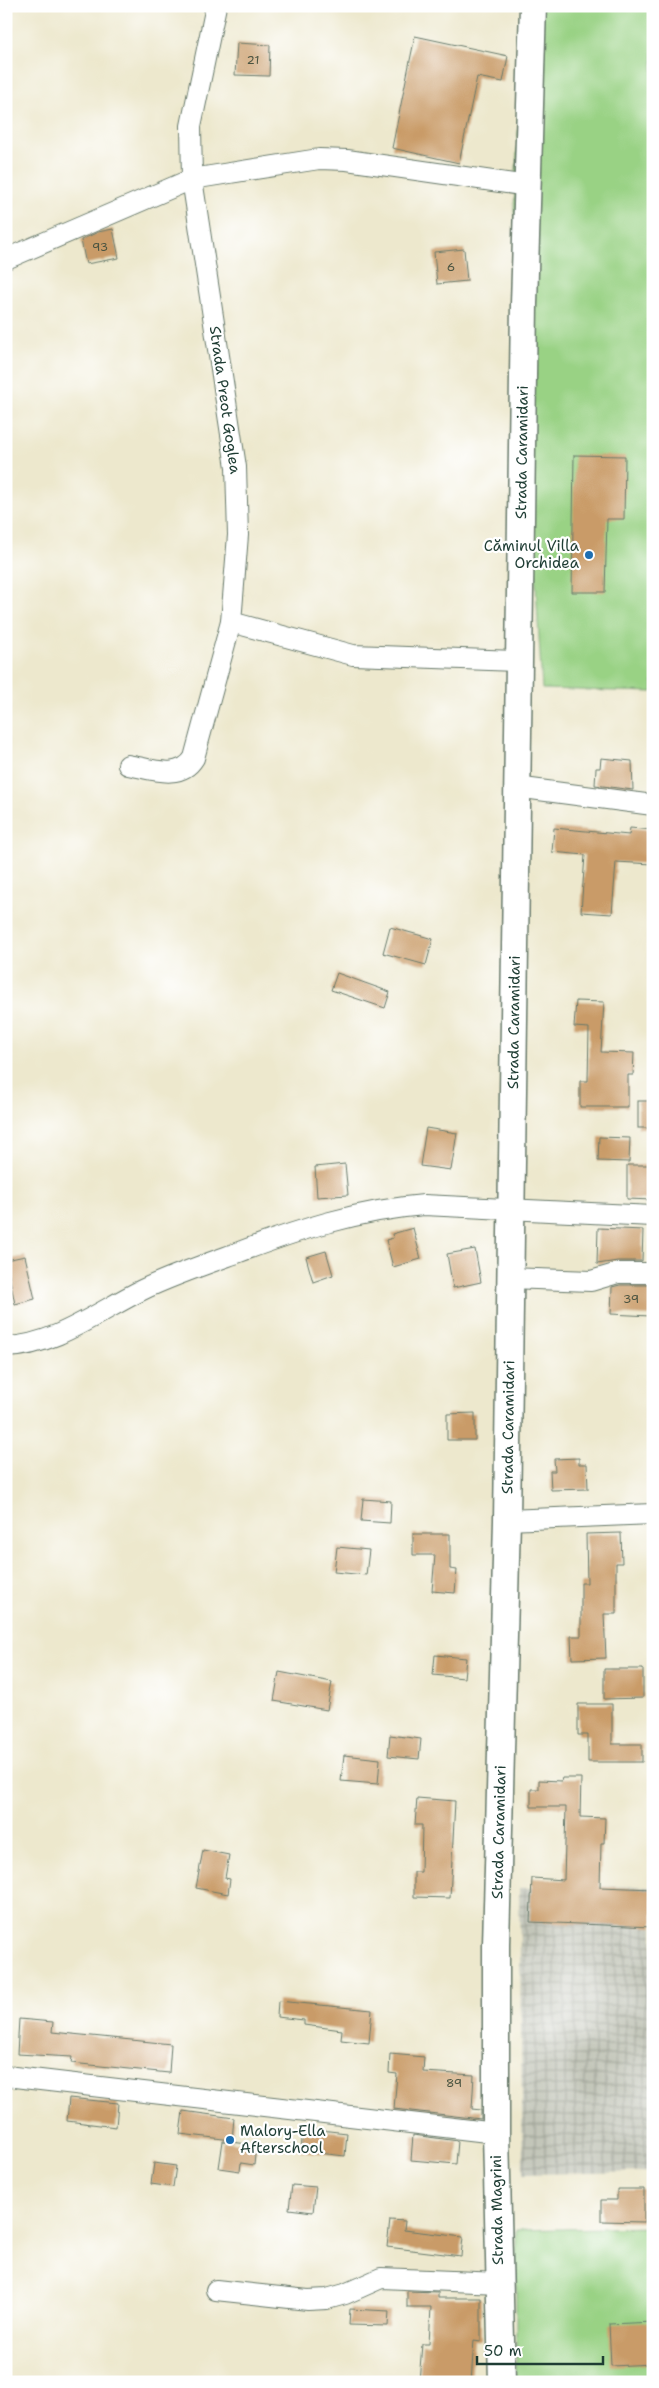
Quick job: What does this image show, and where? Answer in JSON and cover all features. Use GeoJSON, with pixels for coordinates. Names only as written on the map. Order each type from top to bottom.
{"type":"FeatureCollection","features":[{"type":"Feature","properties":{"kind":"main road","name":"Strada Caramidari"},"geometry":{"type":"LineString","coordinates":[[496,2039],[496,1945],[507,1520],[518,661],[533,6]]}},
{"type":"Feature","properties":{"kind":"main road","name":"Strada Magrini"},"geometry":{"type":"LineString","coordinates":[[496,2039],[496,2133],[502,2382]]}},
{"type":"Feature","properties":{"kind":"street","name":"Strada Preot Goglea"},"geometry":{"type":"LineString","coordinates":[[128,766],[178,772],[190,764],[194,758],[231,622],[238,535],[236,467],[192,179],[191,126],[216,6]]}},
{"type":"Feature","properties":{"kind":"street"},"geometry":{"type":"LineString","coordinates":[[6,259],[192,179],[319,159],[347,160],[528,186]]}},
{"type":"Feature","properties":{"kind":"street"},"geometry":{"type":"LineString","coordinates":[[231,622],[353,655],[518,661]]}},
{"type":"Feature","properties":{"kind":"street"},"geometry":{"type":"LineString","coordinates":[[516,787],[653,805]]}},
{"type":"Feature","properties":{"kind":"street"},"geometry":{"type":"LineString","coordinates":[[6,1348],[19,1347],[49,1338],[142,1290],[184,1272],[321,1224],[394,1207],[511,1209],[653,1216]]}},
{"type":"Feature","properties":{"kind":"street"},"geometry":{"type":"LineString","coordinates":[[509,1278],[592,1281],[618,1273],[653,1273]]}},
{"type":"Feature","properties":{"kind":"street"},"geometry":{"type":"LineString","coordinates":[[507,1520],[653,1514]]}},
{"type":"Feature","properties":{"kind":"street"},"geometry":{"type":"LineString","coordinates":[[6,2076],[496,2133]]}},
{"type":"Feature","properties":{"kind":"street"},"geometry":{"type":"LineString","coordinates":[[216,2290],[308,2300],[327,2299],[345,2294],[381,2278],[499,2283]]}},
{"type":"Feature","properties":{"kind":"shaded area"},"geometry":{"type":"Polygon","coordinates":[[[653,1886],[653,2172],[523,2174],[519,1888],[653,1886]]]}},
{"type":"Feature","properties":{"kind":"green space"},"geometry":{"type":"Polygon","coordinates":[[[525,6],[653,6],[653,692],[542,689],[514,209],[525,6]]]}},
{"type":"Feature","properties":{"kind":"green space"},"geometry":{"type":"Polygon","coordinates":[[[653,2227],[653,2382],[516,2382],[516,2230],[653,2227]]]}},
{"type":"Feature","properties":{"kind":"building"},"geometry":{"type":"Polygon","coordinates":[[[415,36],[508,56],[503,82],[477,77],[459,163],[392,148],[415,36]]]}},
{"type":"Feature","properties":{"kind":"building"},"geometry":{"type":"Polygon","coordinates":[[[237,43],[270,45],[269,76],[235,75],[237,43]]]}},
{"type":"Feature","properties":{"kind":"building"},"geometry":{"type":"Polygon","coordinates":[[[113,229],[119,258],[86,264],[81,240],[98,232],[113,229]]]}},
{"type":"Feature","properties":{"kind":"building"},"geometry":{"type":"Polygon","coordinates":[[[464,249],[467,281],[437,284],[434,252],[464,249]]]}},
{"type":"Feature","properties":{"kind":"building","name":"Căminul Villa Orchidea"},"geometry":{"type":"Polygon","coordinates":[[[574,455],[625,456],[624,519],[607,519],[605,592],[572,592],[574,455]]]}},
{"type":"Feature","properties":{"kind":"building"},"geometry":{"type":"Polygon","coordinates":[[[601,758],[632,761],[633,790],[595,785],[596,768],[600,768],[601,758]]]}},
{"type":"Feature","properties":{"kind":"building"},"geometry":{"type":"Polygon","coordinates":[[[554,828],[629,835],[630,828],[653,830],[653,864],[616,862],[612,914],[581,912],[585,855],[552,852],[554,828]]]}},
{"type":"Feature","properties":{"kind":"building"},"geometry":{"type":"Polygon","coordinates":[[[390,927],[433,939],[426,965],[383,953],[390,927]]]}},
{"type":"Feature","properties":{"kind":"building"},"geometry":{"type":"Polygon","coordinates":[[[337,973],[390,992],[385,1008],[331,990],[337,973]]]}},
{"type":"Feature","properties":{"kind":"building"},"geometry":{"type":"Polygon","coordinates":[[[576,1001],[604,1002],[601,1052],[634,1053],[633,1075],[628,1075],[628,1107],[580,1107],[580,1081],[588,1081],[589,1028],[574,1027],[576,1001]]]}},
{"type":"Feature","properties":{"kind":"building"},"geometry":{"type":"Polygon","coordinates":[[[638,1101],[653,1101],[653,1128],[638,1128],[638,1101]]]}},
{"type":"Feature","properties":{"kind":"building"},"geometry":{"type":"Polygon","coordinates":[[[426,1128],[457,1133],[451,1170],[420,1166],[426,1128]]]}},
{"type":"Feature","properties":{"kind":"building"},"geometry":{"type":"Polygon","coordinates":[[[599,1137],[630,1138],[629,1162],[598,1161],[599,1137]]]}},
{"type":"Feature","properties":{"kind":"building"},"geometry":{"type":"Polygon","coordinates":[[[345,1164],[348,1195],[317,1197],[315,1167],[345,1164]]]}},
{"type":"Feature","properties":{"kind":"building"},"geometry":{"type":"Polygon","coordinates":[[[627,1165],[653,1165],[653,1200],[627,1199],[627,1165]]]}},
{"type":"Feature","properties":{"kind":"building"},"geometry":{"type":"Polygon","coordinates":[[[413,1228],[421,1259],[393,1267],[386,1240],[393,1238],[392,1234],[413,1228]]]}},
{"type":"Feature","properties":{"kind":"building"},"geometry":{"type":"Polygon","coordinates":[[[598,1228],[643,1230],[642,1261],[618,1261],[597,1264],[598,1228]]]}},
{"type":"Feature","properties":{"kind":"building"},"geometry":{"type":"Polygon","coordinates":[[[475,1249],[481,1282],[453,1288],[447,1254],[475,1249]]]}},
{"type":"Feature","properties":{"kind":"building"},"geometry":{"type":"Polygon","coordinates":[[[326,1251],[333,1275],[313,1282],[306,1257],[326,1251]]]}},
{"type":"Feature","properties":{"kind":"building"},"geometry":{"type":"Polygon","coordinates":[[[25,1256],[35,1299],[15,1304],[6,1260],[25,1256]]]}},
{"type":"Feature","properties":{"kind":"building"},"geometry":{"type":"Polygon","coordinates":[[[620,1285],[652,1285],[650,1316],[611,1314],[612,1287],[620,1285]]]}},
{"type":"Feature","properties":{"kind":"building"},"geometry":{"type":"Polygon","coordinates":[[[475,1413],[475,1440],[447,1440],[447,1414],[475,1413]]]}},
{"type":"Feature","properties":{"kind":"building"},"geometry":{"type":"Polygon","coordinates":[[[579,1458],[579,1464],[587,1464],[588,1489],[551,1490],[550,1471],[555,1471],[554,1459],[579,1458]]]}},
{"type":"Feature","properties":{"kind":"building"},"geometry":{"type":"Polygon","coordinates":[[[363,1499],[391,1501],[390,1523],[361,1521],[363,1499]]]}},
{"type":"Feature","properties":{"kind":"building"},"geometry":{"type":"Polygon","coordinates":[[[621,1533],[622,1563],[616,1563],[616,1614],[604,1614],[606,1658],[572,1659],[571,1636],[581,1636],[581,1583],[587,1583],[586,1534],[621,1533]]]}},
{"type":"Feature","properties":{"kind":"building"},"geometry":{"type":"Polygon","coordinates":[[[413,1534],[450,1534],[450,1569],[457,1570],[455,1593],[432,1591],[435,1555],[413,1555],[413,1534]]]}},
{"type":"Feature","properties":{"kind":"building"},"geometry":{"type":"Polygon","coordinates":[[[337,1547],[369,1550],[366,1575],[334,1572],[337,1547]]]}},
{"type":"Feature","properties":{"kind":"building"},"geometry":{"type":"Polygon","coordinates":[[[435,1655],[466,1658],[464,1678],[433,1675],[435,1655]]]}},
{"type":"Feature","properties":{"kind":"building"},"geometry":{"type":"Polygon","coordinates":[[[604,1669],[643,1669],[643,1698],[604,1699],[604,1669]]]}},
{"type":"Feature","properties":{"kind":"building"},"geometry":{"type":"Polygon","coordinates":[[[279,1672],[332,1682],[327,1710],[274,1701],[279,1672]]]}},
{"type":"Feature","properties":{"kind":"building"},"geometry":{"type":"Polygon","coordinates":[[[578,1704],[612,1704],[612,1744],[642,1744],[642,1762],[588,1762],[588,1735],[578,1735],[578,1704]]]}},
{"type":"Feature","properties":{"kind":"building"},"geometry":{"type":"Polygon","coordinates":[[[390,1735],[421,1739],[419,1759],[388,1756],[390,1735]]]}},
{"type":"Feature","properties":{"kind":"building"},"geometry":{"type":"Polygon","coordinates":[[[344,1755],[380,1759],[378,1784],[341,1781],[344,1755]]]}},
{"type":"Feature","properties":{"kind":"building"},"geometry":{"type":"Polygon","coordinates":[[[562,1778],[581,1778],[580,1817],[605,1818],[604,1843],[601,1843],[600,1887],[653,1889],[653,1927],[530,1922],[532,1878],[564,1880],[566,1807],[531,1807],[531,1789],[539,1789],[539,1780],[561,1781],[562,1778]]]}},
{"type":"Feature","properties":{"kind":"building"},"geometry":{"type":"Polygon","coordinates":[[[417,1798],[455,1801],[450,1898],[414,1897],[414,1872],[421,1872],[422,1825],[415,1825],[417,1798]]]}},
{"type":"Feature","properties":{"kind":"building"},"geometry":{"type":"Polygon","coordinates":[[[203,1850],[229,1855],[225,1878],[230,1879],[228,1894],[196,1888],[203,1850]]]}},
{"type":"Feature","properties":{"kind":"building"},"geometry":{"type":"Polygon","coordinates":[[[278,2001],[372,2010],[369,2043],[341,2040],[342,2030],[304,2025],[304,2020],[277,2017],[278,2001]]]}},
{"type":"Feature","properties":{"kind":"building"},"geometry":{"type":"Polygon","coordinates":[[[19,2019],[53,2022],[52,2032],[171,2044],[169,2073],[71,2063],[72,2057],[17,2054],[19,2019]]]}},
{"type":"Feature","properties":{"kind":"building"},"geometry":{"type":"Polygon","coordinates":[[[390,2054],[424,2057],[423,2072],[474,2075],[472,2109],[481,2110],[481,2119],[394,2109],[397,2074],[389,2073],[390,2054]]]}},
{"type":"Feature","properties":{"kind":"building"},"geometry":{"type":"Polygon","coordinates":[[[69,2098],[118,2103],[116,2127],[67,2121],[69,2098]]]}},
{"type":"Feature","properties":{"kind":"building"},"geometry":{"type":"Polygon","coordinates":[[[183,2111],[234,2118],[232,2140],[180,2134],[183,2111]]]}},
{"type":"Feature","properties":{"kind":"building"},"geometry":{"type":"Polygon","coordinates":[[[303,2128],[347,2133],[345,2156],[301,2151],[303,2128]]]}},
{"type":"Feature","properties":{"kind":"building"},"geometry":{"type":"Polygon","coordinates":[[[413,2135],[458,2141],[456,2164],[411,2160],[413,2135]]]}},
{"type":"Feature","properties":{"kind":"building"},"geometry":{"type":"Polygon","coordinates":[[[223,2141],[256,2145],[254,2165],[241,2163],[240,2171],[219,2168],[223,2141]]]}},
{"type":"Feature","properties":{"kind":"building"},"geometry":{"type":"Polygon","coordinates":[[[154,2163],[176,2166],[173,2187],[151,2184],[154,2163]]]}},
{"type":"Feature","properties":{"kind":"building"},"geometry":{"type":"Polygon","coordinates":[[[292,2185],[316,2187],[313,2212],[289,2209],[292,2185]]]}},
{"type":"Feature","properties":{"kind":"building"},"geometry":{"type":"Polygon","coordinates":[[[617,2189],[644,2189],[644,2222],[601,2221],[601,2200],[617,2200],[617,2189]]]}},
{"type":"Feature","properties":{"kind":"building"},"geometry":{"type":"Polygon","coordinates":[[[390,2220],[405,2221],[404,2230],[463,2237],[461,2256],[387,2247],[390,2220]]]}},
{"type":"Feature","properties":{"kind":"building"},"geometry":{"type":"Polygon","coordinates":[[[407,2291],[438,2292],[438,2298],[481,2298],[481,2341],[474,2340],[471,2382],[419,2382],[422,2344],[429,2344],[431,2307],[407,2307],[407,2291]]]}},
{"type":"Feature","properties":{"kind":"building"},"geometry":{"type":"Polygon","coordinates":[[[350,2309],[389,2311],[388,2326],[349,2325],[350,2309]]]}},
{"type":"Feature","properties":{"kind":"building"},"geometry":{"type":"Polygon","coordinates":[[[653,2322],[653,2364],[611,2366],[609,2324],[653,2322]]]}},
{"type":"Feature","properties":{"kind":"place","name":"Căminul Villa Orchidea"},"geometry":{"type":"Point","coordinates":[589,555]}},
{"type":"Feature","properties":{"kind":"place","name":"Malory-Ella Afterschool"},"geometry":{"type":"Point","coordinates":[230,2140]}}]}
